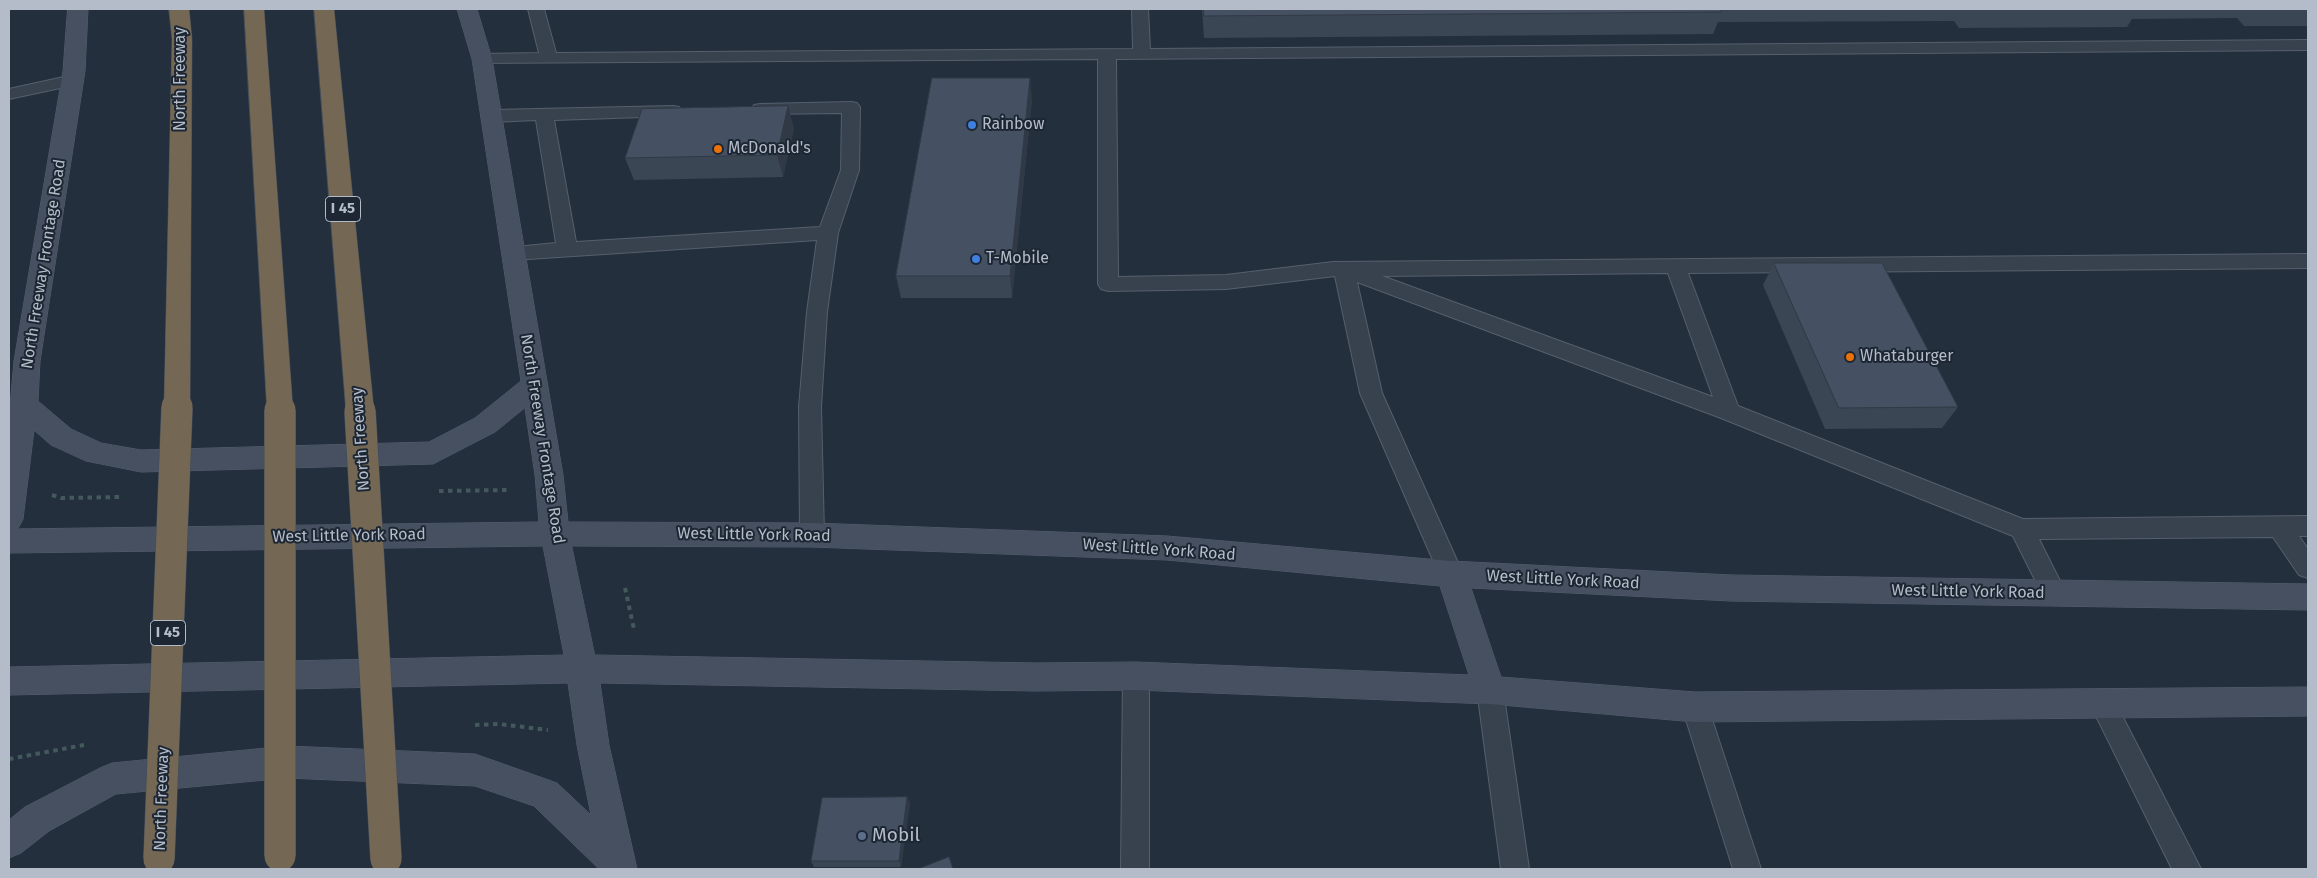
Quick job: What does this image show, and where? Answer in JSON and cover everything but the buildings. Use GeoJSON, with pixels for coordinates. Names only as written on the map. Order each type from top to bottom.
{"type":"FeatureCollection","features":[{"type":"Feature","properties":{"kind":"highway","name":"North Freeway"},"geometry":{"type":"LineString","coordinates":[[159,864],[177,407],[182,39],[179,9]]}},
{"type":"Feature","properties":{"kind":"highway"},"geometry":{"type":"LineString","coordinates":[[254,9],[280,410],[280,863]]}},
{"type":"Feature","properties":{"kind":"highway","name":"North Freeway"},"geometry":{"type":"LineString","coordinates":[[324,9],[360,410],[387,864]]}},
{"type":"Feature","properties":{"kind":"main road","name":"North Freeway Frontage Road"},"geometry":{"type":"LineString","coordinates":[[9,520],[24,405],[18,367],[73,80],[78,9]]}},
{"type":"Feature","properties":{"kind":"main road","name":"North Freeway Frontage Road"},"geometry":{"type":"LineString","coordinates":[[467,9],[482,59],[549,475],[555,534],[582,668],[593,745],[619,867]]}},
{"type":"Feature","properties":{"kind":"main road"},"geometry":{"type":"LineString","coordinates":[[24,405],[61,436],[78,445],[96,453],[141,461],[433,453],[485,425],[534,385]]}},
{"type":"Feature","properties":{"kind":"main road","name":"West Little York Road"},"geometry":{"type":"LineString","coordinates":[[9,541],[555,534],[812,535],[1166,548],[1451,574],[1731,588],[2308,597]]}},
{"type":"Feature","properties":{"kind":"main road"},"geometry":{"type":"LineString","coordinates":[[1451,574],[1490,690]]}},
{"type":"Feature","properties":{"kind":"main road"},"geometry":{"type":"LineString","coordinates":[[9,681],[582,668],[1026,677],[1136,676],[1490,690],[1694,707],[2308,702]]}},
{"type":"Feature","properties":{"kind":"main road"},"geometry":{"type":"LineString","coordinates":[[9,841],[37,820],[112,779],[296,762],[475,770],[546,794],[619,867]]}},
{"type":"Feature","properties":{"kind":"lane"},"geometry":{"type":"LineString","coordinates":[[536,9],[548,58]]}},
{"type":"Feature","properties":{"kind":"lane"},"geometry":{"type":"LineString","coordinates":[[1140,9],[1142,53]]}},
{"type":"Feature","properties":{"kind":"lane"},"geometry":{"type":"LineString","coordinates":[[482,59],[2308,45]]}},
{"type":"Feature","properties":{"kind":"lane"},"geometry":{"type":"LineString","coordinates":[[1107,53],[1108,284],[1226,282],[1333,269],[2308,261]]}},
{"type":"Feature","properties":{"kind":"lane"},"geometry":{"type":"LineString","coordinates":[[9,94],[73,80]]}},
{"type":"Feature","properties":{"kind":"lane"},"geometry":{"type":"LineString","coordinates":[[740,110],[851,107],[850,170],[828,234],[817,312],[810,407],[812,535]]}},
{"type":"Feature","properties":{"kind":"lane"},"geometry":{"type":"LineString","coordinates":[[492,116],[691,111]]}},
{"type":"Feature","properties":{"kind":"lane"},"geometry":{"type":"LineString","coordinates":[[544,115],[567,250]]}},
{"type":"Feature","properties":{"kind":"lane"},"geometry":{"type":"LineString","coordinates":[[513,253],[828,234]]}},
{"type":"Feature","properties":{"kind":"lane"},"geometry":{"type":"LineString","coordinates":[[1675,265],[1729,412]]}},
{"type":"Feature","properties":{"kind":"lane"},"geometry":{"type":"LineString","coordinates":[[1344,269],[1729,412],[2022,529],[2308,526]]}},
{"type":"Feature","properties":{"kind":"lane"},"geometry":{"type":"LineString","coordinates":[[1344,269],[1371,393],[1451,574]]}},
{"type":"Feature","properties":{"kind":"lane"},"geometry":{"type":"LineString","coordinates":[[2278,527],[2308,568]]}},
{"type":"Feature","properties":{"kind":"lane"},"geometry":{"type":"LineString","coordinates":[[2022,529],[2054,593]]}},
{"type":"Feature","properties":{"kind":"lane"},"geometry":{"type":"LineString","coordinates":[[1135,869],[1136,676]]}},
{"type":"Feature","properties":{"kind":"lane"},"geometry":{"type":"LineString","coordinates":[[1490,690],[1515,869]]}},
{"type":"Feature","properties":{"kind":"lane"},"geometry":{"type":"LineString","coordinates":[[2103,704],[2187,869]]}},
{"type":"Feature","properties":{"kind":"lane"},"geometry":{"type":"LineString","coordinates":[[1694,707],[1747,869]]}},
{"type":"Feature","properties":{"kind":"path"},"geometry":{"type":"LineString","coordinates":[[625,588],[635,634]]}},
{"type":"Feature","properties":{"kind":"place","name":"Rainbow"},"geometry":{"type":"Point","coordinates":[972,125]}},
{"type":"Feature","properties":{"kind":"place","name":"McDonald's"},"geometry":{"type":"Point","coordinates":[718,149]}},
{"type":"Feature","properties":{"kind":"place","name":"T-Mobile"},"geometry":{"type":"Point","coordinates":[976,259]}},
{"type":"Feature","properties":{"kind":"place","name":"Whataburger"},"geometry":{"type":"Point","coordinates":[1850,357]}},
{"type":"Feature","properties":{"kind":"place","name":"Mobil"},"geometry":{"type":"Point","coordinates":[862,836]}}]}
